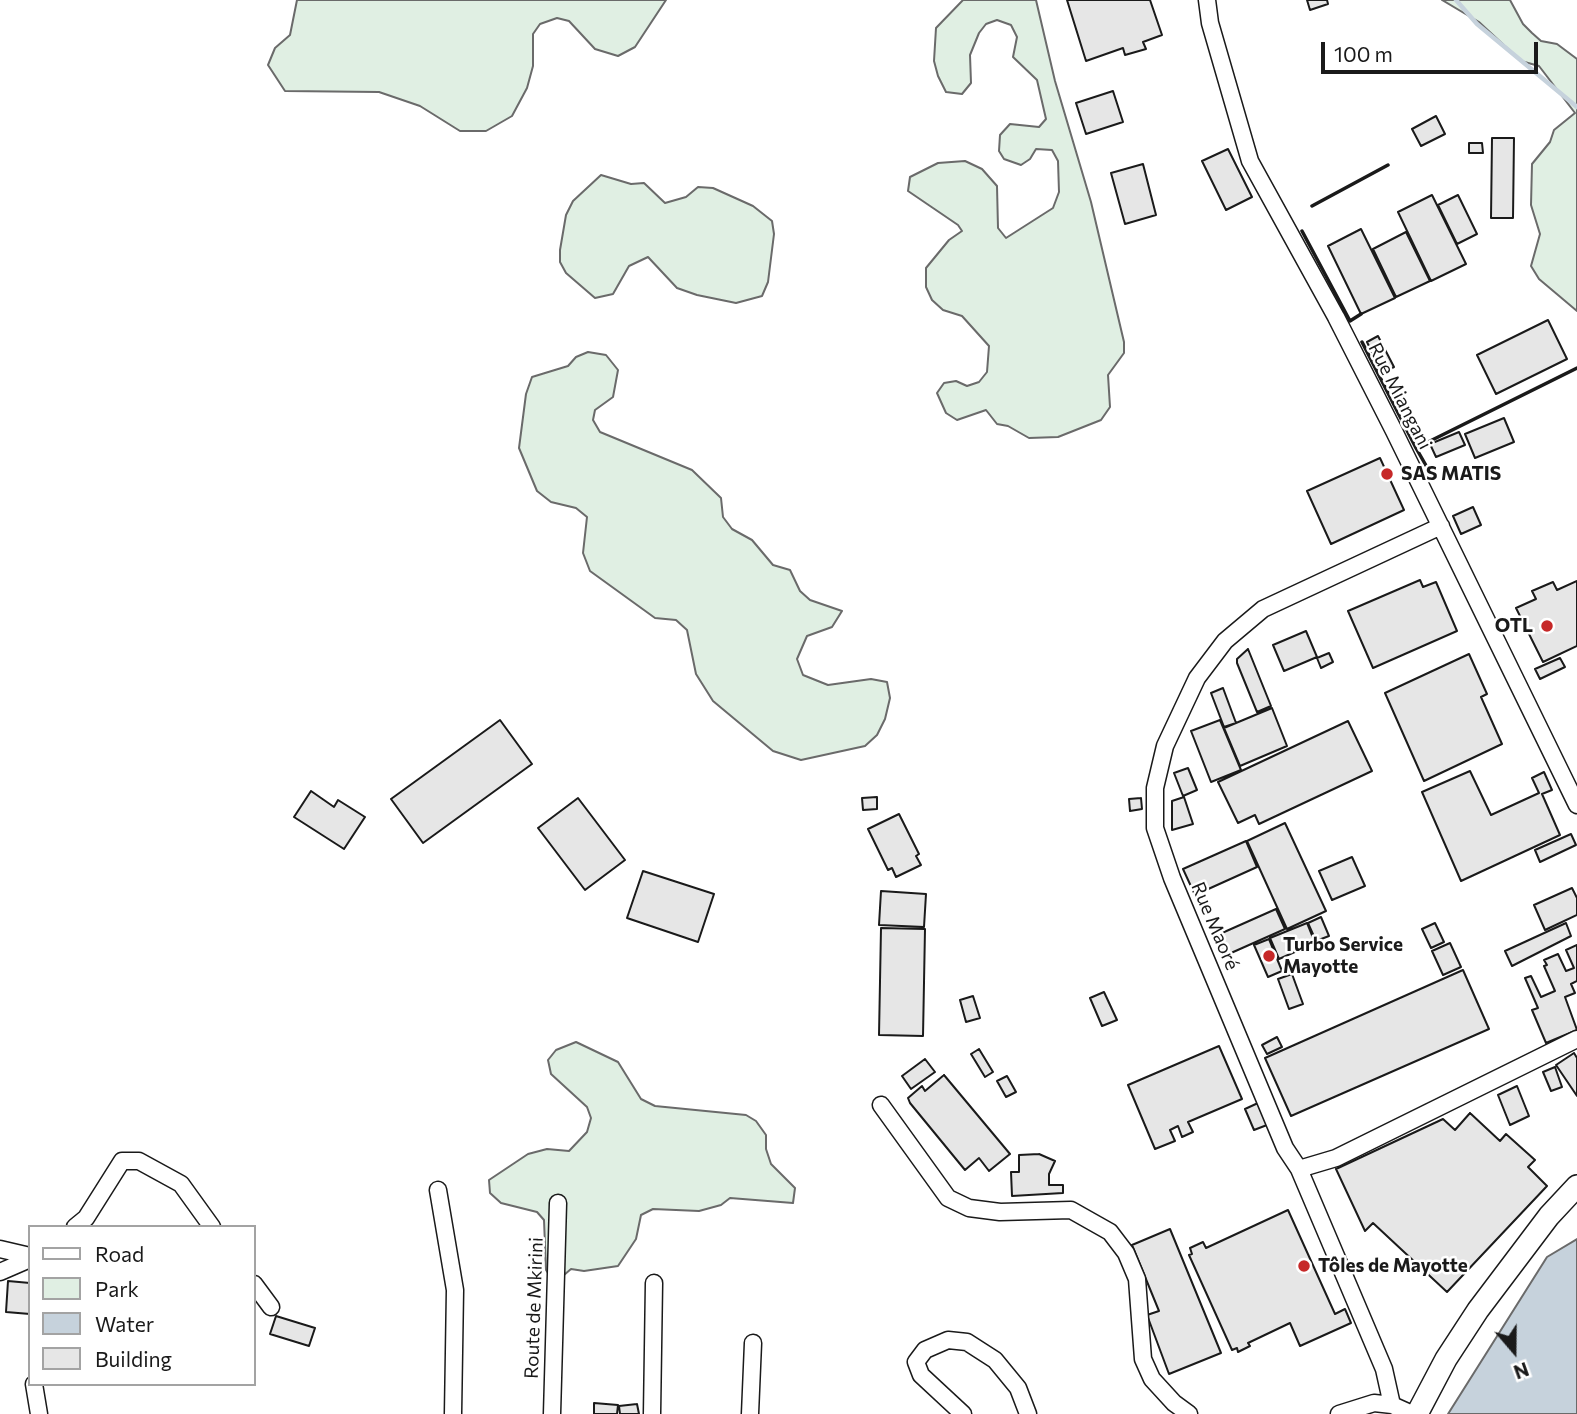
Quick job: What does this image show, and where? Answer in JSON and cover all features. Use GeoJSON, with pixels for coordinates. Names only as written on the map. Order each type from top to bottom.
{"type":"FeatureCollection","features":[{"type":"Feature","properties":{"kind":"main road"},"geometry":{"type":"LineString","coordinates":[[1415,1414],[1446,1359],[1471,1326],[1478,1310],[1512,1262],[1577,1186]]}},
{"type":"Feature","properties":{"kind":"main road"},"geometry":{"type":"LineString","coordinates":[[1471,1326],[1486,1315],[1548,1235],[1577,1204]]}},
{"type":"Feature","properties":{"kind":"street","name":"Rue Miangani"},"geometry":{"type":"LineString","coordinates":[[1207,0],[1213,35],[1250,161],[1336,317],[1577,805]]}},
{"type":"Feature","properties":{"kind":"street","name":"Rue Maoré"},"geometry":{"type":"LineString","coordinates":[[1392,1405],[1384,1369],[1299,1169],[1286,1148],[1172,878],[1155,828],[1155,788],[1165,747],[1197,678],[1225,641],[1263,610],[1441,526]]}},
{"type":"Feature","properties":{"kind":"street"},"geometry":{"type":"LineString","coordinates":[[1299,1169],[1336,1158],[1577,1039]]}},
{"type":"Feature","properties":{"kind":"street"},"geometry":{"type":"LineString","coordinates":[[881,1105],[948,1198],[969,1208],[1000,1212],[1071,1210],[1110,1232],[1126,1253],[1137,1279],[1143,1359],[1152,1379],[1174,1404],[1189,1414]]}},
{"type":"Feature","properties":{"kind":"street"},"geometry":{"type":"LineString","coordinates":[[77,1225],[86,1218],[122,1161],[139,1161],[181,1184],[211,1225]]}},
{"type":"Feature","properties":{"kind":"street"},"geometry":{"type":"LineString","coordinates":[[438,1190],[455,1290],[453,1414]]}},
{"type":"Feature","properties":{"kind":"street","name":"Route de Mkirini"},"geometry":{"type":"LineString","coordinates":[[552,1414],[558,1202]]}},
{"type":"Feature","properties":{"kind":"street"},"geometry":{"type":"LineString","coordinates":[[0,1249],[28,1257]]}},
{"type":"Feature","properties":{"kind":"street"},"geometry":{"type":"LineString","coordinates":[[0,1272],[28,1259]]}},
{"type":"Feature","properties":{"kind":"street"},"geometry":{"type":"LineString","coordinates":[[652,1414],[654,1283]]}},
{"type":"Feature","properties":{"kind":"street"},"geometry":{"type":"LineString","coordinates":[[256,1287],[271,1307]]}},
{"type":"Feature","properties":{"kind":"street"},"geometry":{"type":"LineString","coordinates":[[963,1414],[921,1375],[916,1362],[925,1350],[948,1340],[967,1342],[995,1360],[1018,1388],[1028,1414]]}},
{"type":"Feature","properties":{"kind":"street"},"geometry":{"type":"LineString","coordinates":[[750,1414],[753,1343]]}},
{"type":"Feature","properties":{"kind":"street"},"geometry":{"type":"LineString","coordinates":[[34,1386],[39,1414]]}},
{"type":"Feature","properties":{"kind":"street"},"geometry":{"type":"LineString","coordinates":[[1339,1414],[1374,1403],[1392,1405],[1415,1414]]}},
{"type":"Feature","properties":{"kind":"green space"},"geometry":{"type":"Polygon","coordinates":[[[297,0],[666,0],[635,47],[618,56],[595,49],[569,21],[557,18],[540,24],[533,34],[533,66],[527,88],[512,116],[486,131],[460,131],[420,106],[379,92],[285,91],[268,65],[275,48],[290,35],[297,0]]]}},
{"type":"Feature","properties":{"kind":"green space"},"geometry":{"type":"Polygon","coordinates":[[[963,0],[1036,0],[1055,81],[1091,202],[1124,342],[1124,353],[1108,375],[1110,407],[1101,420],[1058,437],[1029,438],[1008,426],[997,424],[986,410],[957,420],[946,413],[937,393],[944,383],[956,381],[967,386],[979,382],[987,372],[989,346],[962,316],[943,310],[932,300],[926,287],[926,268],[949,240],[962,231],[958,225],[908,191],[910,177],[938,163],[965,161],[982,169],[997,186],[998,228],[1006,238],[1053,208],[1059,192],[1058,161],[1052,150],[1036,149],[1030,159],[1021,165],[1004,159],[999,151],[1000,135],[1010,124],[1039,127],[1046,119],[1037,80],[1013,57],[1017,37],[1011,25],[997,20],[986,24],[979,33],[970,55],[971,83],[962,94],[946,92],[938,76],[934,61],[936,28],[963,0]]]}},
{"type":"Feature","properties":{"kind":"green space"},"geometry":{"type":"Polygon","coordinates":[[[1442,0],[1510,0],[1523,24],[1541,41],[1557,44],[1577,59],[1577,311],[1539,279],[1531,266],[1540,234],[1531,205],[1532,164],[1550,142],[1554,130],[1575,113],[1539,66],[1521,61],[1479,22],[1442,0]]]}},
{"type":"Feature","properties":{"kind":"green space"},"geometry":{"type":"Polygon","coordinates":[[[601,175],[631,184],[644,183],[665,203],[686,197],[698,187],[713,188],[753,206],[772,221],[774,234],[768,282],[762,296],[736,303],[697,295],[677,288],[648,257],[629,266],[613,294],[595,298],[566,273],[560,262],[560,250],[566,215],[573,201],[601,175]]]}},
{"type":"Feature","properties":{"kind":"green space"},"geometry":{"type":"Polygon","coordinates":[[[588,352],[606,355],[618,370],[613,397],[595,410],[593,420],[600,432],[692,470],[721,498],[723,517],[732,529],[752,540],[773,565],[790,570],[800,591],[810,600],[842,611],[832,627],[807,636],[797,659],[803,675],[828,685],[871,679],[887,682],[890,698],[885,719],[877,735],[865,746],[801,760],[773,751],[713,701],[696,674],[687,630],[676,620],[655,618],[590,571],[583,553],[587,517],[576,508],[551,502],[537,491],[519,448],[526,394],[532,377],[568,366],[576,357],[588,352]]]}},
{"type":"Feature","properties":{"kind":"green space"},"geometry":{"type":"Polygon","coordinates":[[[576,1042],[618,1062],[641,1099],[655,1106],[746,1115],[756,1121],[766,1135],[766,1149],[771,1164],[795,1188],[793,1203],[730,1198],[721,1205],[699,1211],[653,1209],[641,1215],[636,1239],[618,1266],[584,1271],[571,1269],[564,1275],[550,1276],[546,1270],[544,1220],[537,1212],[501,1203],[490,1193],[489,1180],[528,1154],[547,1149],[569,1151],[587,1132],[591,1118],[587,1107],[551,1074],[548,1060],[556,1050],[576,1042]]]}},
{"type":"Feature","properties":{"kind":"water"},"geometry":{"type":"Polygon","coordinates":[[[1577,1239],[1577,1414],[1448,1414],[1547,1257],[1577,1239]]]}},
{"type":"Feature","properties":{"kind":"building"},"geometry":{"type":"Polygon","coordinates":[[[1067,0],[1150,0],[1162,35],[1143,42],[1146,49],[1125,55],[1123,48],[1086,61],[1067,0]]]}},
{"type":"Feature","properties":{"kind":"building"},"geometry":{"type":"Polygon","coordinates":[[[1307,0],[1327,0],[1328,4],[1310,10],[1307,0]]]}},
{"type":"Feature","properties":{"kind":"building"},"geometry":{"type":"Polygon","coordinates":[[[1113,91],[1123,122],[1086,134],[1076,103],[1113,91]]]}},
{"type":"Feature","properties":{"kind":"building"},"geometry":{"type":"Polygon","coordinates":[[[1436,116],[1445,134],[1421,146],[1412,129],[1436,116]]]}},
{"type":"Feature","properties":{"kind":"building"},"geometry":{"type":"Polygon","coordinates":[[[1492,138],[1514,138],[1513,218],[1491,218],[1492,138]]]}},
{"type":"Feature","properties":{"kind":"building"},"geometry":{"type":"Polygon","coordinates":[[[1469,143],[1482,143],[1483,153],[1469,153],[1469,143]]]}},
{"type":"Feature","properties":{"kind":"building"},"geometry":{"type":"Polygon","coordinates":[[[1228,149],[1252,197],[1226,210],[1202,161],[1228,149]]]}},
{"type":"Feature","properties":{"kind":"building"},"geometry":{"type":"Polygon","coordinates":[[[1143,164],[1156,215],[1125,224],[1111,173],[1143,164]]]}},
{"type":"Feature","properties":{"kind":"building"},"geometry":{"type":"Polygon","coordinates":[[[1432,195],[1466,264],[1431,281],[1398,212],[1432,195]]]}},
{"type":"Feature","properties":{"kind":"building"},"geometry":{"type":"Polygon","coordinates":[[[1458,195],[1477,234],[1457,244],[1438,205],[1458,195]]]}},
{"type":"Feature","properties":{"kind":"building"},"geometry":{"type":"Polygon","coordinates":[[[1361,229],[1395,298],[1361,314],[1328,246],[1361,229]]]}},
{"type":"Feature","properties":{"kind":"building"},"geometry":{"type":"Polygon","coordinates":[[[1406,232],[1430,281],[1396,297],[1373,249],[1406,232]]]}},
{"type":"Feature","properties":{"kind":"building"},"geometry":{"type":"Polygon","coordinates":[[[1548,320],[1567,359],[1496,394],[1477,355],[1548,320]]]}},
{"type":"Feature","properties":{"kind":"building"},"geometry":{"type":"Polygon","coordinates":[[[1378,336],[1394,367],[1382,373],[1367,342],[1378,336]]]}},
{"type":"Feature","properties":{"kind":"building"},"geometry":{"type":"Polygon","coordinates":[[[1504,418],[1514,442],[1475,458],[1465,434],[1504,418]]]}},
{"type":"Feature","properties":{"kind":"building"},"geometry":{"type":"Polygon","coordinates":[[[1459,432],[1465,445],[1436,457],[1430,444],[1459,432]]]}},
{"type":"Feature","properties":{"kind":"building"},"geometry":{"type":"Polygon","coordinates":[[[1380,458],[1404,510],[1331,544],[1307,491],[1380,458]]]}},
{"type":"Feature","properties":{"kind":"building"},"geometry":{"type":"Polygon","coordinates":[[[1473,507],[1481,525],[1461,534],[1453,516],[1473,507]]]}},
{"type":"Feature","properties":{"kind":"building"},"geometry":{"type":"Polygon","coordinates":[[[1420,580],[1423,587],[1436,582],[1457,631],[1373,668],[1348,611],[1420,580]]]}},
{"type":"Feature","properties":{"kind":"building"},"geometry":{"type":"Polygon","coordinates":[[[1577,581],[1577,646],[1543,662],[1516,608],[1536,599],[1532,591],[1553,582],[1557,590],[1577,581]]]}},
{"type":"Feature","properties":{"kind":"building"},"geometry":{"type":"Polygon","coordinates":[[[1306,631],[1317,657],[1284,671],[1273,645],[1306,631]]]}},
{"type":"Feature","properties":{"kind":"building"},"geometry":{"type":"Polygon","coordinates":[[[1248,649],[1271,706],[1257,712],[1237,663],[1237,659],[1248,649]]]}},
{"type":"Feature","properties":{"kind":"building"},"geometry":{"type":"Polygon","coordinates":[[[1329,653],[1333,662],[1321,668],[1317,658],[1329,653]]]}},
{"type":"Feature","properties":{"kind":"building"},"geometry":{"type":"Polygon","coordinates":[[[1469,654],[1487,694],[1481,697],[1502,744],[1424,781],[1385,693],[1469,654]]]}},
{"type":"Feature","properties":{"kind":"building"},"geometry":{"type":"Polygon","coordinates":[[[1560,658],[1565,667],[1540,679],[1535,669],[1560,658]]]}},
{"type":"Feature","properties":{"kind":"building"},"geometry":{"type":"Polygon","coordinates":[[[1223,688],[1236,723],[1224,727],[1211,693],[1223,688]]]}},
{"type":"Feature","properties":{"kind":"building"},"geometry":{"type":"Polygon","coordinates":[[[1272,708],[1287,746],[1240,766],[1224,728],[1272,708]]]}},
{"type":"Feature","properties":{"kind":"building"},"geometry":{"type":"Polygon","coordinates":[[[500,720],[532,764],[423,843],[391,799],[500,720]]]}},
{"type":"Feature","properties":{"kind":"building"},"geometry":{"type":"Polygon","coordinates":[[[1220,720],[1241,770],[1211,782],[1191,731],[1220,720]]]}},
{"type":"Feature","properties":{"kind":"building"},"geometry":{"type":"Polygon","coordinates":[[[1348,721],[1372,771],[1259,824],[1255,815],[1238,823],[1218,782],[1348,721]]]}},
{"type":"Feature","properties":{"kind":"building"},"geometry":{"type":"Polygon","coordinates":[[[1188,768],[1197,790],[1183,796],[1174,773],[1188,768]]]}},
{"type":"Feature","properties":{"kind":"building"},"geometry":{"type":"Polygon","coordinates":[[[1470,771],[1491,815],[1539,793],[1532,778],[1544,772],[1552,790],[1542,794],[1560,835],[1461,881],[1422,792],[1470,771]]]}},
{"type":"Feature","properties":{"kind":"building"},"geometry":{"type":"Polygon","coordinates":[[[311,791],[334,807],[338,800],[365,817],[344,849],[294,817],[311,791]]]}},
{"type":"Feature","properties":{"kind":"building"},"geometry":{"type":"Polygon","coordinates":[[[877,797],[877,809],[863,810],[862,798],[877,797]]]}},
{"type":"Feature","properties":{"kind":"building"},"geometry":{"type":"Polygon","coordinates":[[[1184,797],[1193,824],[1172,830],[1172,801],[1184,797]]]}},
{"type":"Feature","properties":{"kind":"building"},"geometry":{"type":"Polygon","coordinates":[[[578,798],[625,860],[585,890],[538,828],[578,798]]]}},
{"type":"Feature","properties":{"kind":"building"},"geometry":{"type":"Polygon","coordinates":[[[1141,798],[1142,809],[1130,811],[1129,799],[1141,798]]]}},
{"type":"Feature","properties":{"kind":"building"},"geometry":{"type":"Polygon","coordinates":[[[899,814],[919,854],[916,856],[921,865],[896,877],[892,868],[888,870],[868,829],[899,814]]]}},
{"type":"Feature","properties":{"kind":"building"},"geometry":{"type":"Polygon","coordinates":[[[1285,823],[1326,911],[1287,929],[1247,841],[1285,823]]]}},
{"type":"Feature","properties":{"kind":"building"},"geometry":{"type":"Polygon","coordinates":[[[1571,834],[1576,845],[1540,862],[1535,850],[1571,834]]]}},
{"type":"Feature","properties":{"kind":"building"},"geometry":{"type":"Polygon","coordinates":[[[1246,841],[1257,867],[1195,895],[1183,869],[1246,841]]]}},
{"type":"Feature","properties":{"kind":"building"},"geometry":{"type":"Polygon","coordinates":[[[1352,857],[1365,886],[1332,900],[1319,871],[1352,857]]]}},
{"type":"Feature","properties":{"kind":"building"},"geometry":{"type":"Polygon","coordinates":[[[643,871],[714,894],[698,942],[627,918],[643,871]]]}},
{"type":"Feature","properties":{"kind":"building"},"geometry":{"type":"Polygon","coordinates":[[[1572,888],[1577,898],[1577,915],[1545,930],[1534,905],[1572,888]]]}},
{"type":"Feature","properties":{"kind":"building"},"geometry":{"type":"Polygon","coordinates":[[[881,891],[926,894],[924,927],[879,925],[881,891]]]}},
{"type":"Feature","properties":{"kind":"building"},"geometry":{"type":"Polygon","coordinates":[[[1276,909],[1285,929],[1222,957],[1213,937],[1276,909]]]}},
{"type":"Feature","properties":{"kind":"building"},"geometry":{"type":"Polygon","coordinates":[[[1321,917],[1329,936],[1316,941],[1308,923],[1321,917]]]}},
{"type":"Feature","properties":{"kind":"building"},"geometry":{"type":"Polygon","coordinates":[[[1307,923],[1315,943],[1279,959],[1270,938],[1307,923]]]}},
{"type":"Feature","properties":{"kind":"building"},"geometry":{"type":"Polygon","coordinates":[[[1435,923],[1444,942],[1431,948],[1422,929],[1435,923]]]}},
{"type":"Feature","properties":{"kind":"building"},"geometry":{"type":"Polygon","coordinates":[[[1566,923],[1571,936],[1512,966],[1505,951],[1566,923]]]}},
{"type":"Feature","properties":{"kind":"building"},"geometry":{"type":"Polygon","coordinates":[[[881,928],[925,929],[923,1036],[879,1035],[881,928]]]}},
{"type":"Feature","properties":{"kind":"building"},"geometry":{"type":"Polygon","coordinates":[[[1269,939],[1282,971],[1268,977],[1254,945],[1269,939]]]}},
{"type":"Feature","properties":{"kind":"building"},"geometry":{"type":"Polygon","coordinates":[[[1450,943],[1461,967],[1443,975],[1432,951],[1450,943]]]}},
{"type":"Feature","properties":{"kind":"building"},"geometry":{"type":"Polygon","coordinates":[[[1577,945],[1577,981],[1571,984],[1575,993],[1565,997],[1577,1030],[1546,1043],[1532,1010],[1538,1008],[1525,978],[1531,976],[1541,997],[1555,991],[1544,960],[1558,954],[1566,971],[1574,968],[1566,950],[1577,945]]]}},
{"type":"Feature","properties":{"kind":"building"},"geometry":{"type":"Polygon","coordinates":[[[1463,970],[1489,1029],[1291,1116],[1265,1058],[1463,970]]]}},
{"type":"Feature","properties":{"kind":"building"},"geometry":{"type":"Polygon","coordinates":[[[1292,974],[1303,1004],[1289,1009],[1278,979],[1292,974]]]}},
{"type":"Feature","properties":{"kind":"building"},"geometry":{"type":"Polygon","coordinates":[[[1104,992],[1117,1020],[1102,1026],[1090,998],[1104,992]]]}},
{"type":"Feature","properties":{"kind":"building"},"geometry":{"type":"Polygon","coordinates":[[[973,996],[980,1018],[966,1022],[960,1000],[973,996]]]}},
{"type":"Feature","properties":{"kind":"building"},"geometry":{"type":"Polygon","coordinates":[[[1277,1037],[1282,1047],[1267,1054],[1262,1045],[1277,1037]]]}},
{"type":"Feature","properties":{"kind":"building"},"geometry":{"type":"Polygon","coordinates":[[[1219,1046],[1242,1099],[1188,1122],[1193,1132],[1182,1137],[1178,1126],[1170,1130],[1175,1141],[1155,1149],[1128,1085],[1219,1046]]]}},
{"type":"Feature","properties":{"kind":"building"},"geometry":{"type":"Polygon","coordinates":[[[979,1049],[993,1072],[985,1077],[971,1054],[979,1049]]]}},
{"type":"Feature","properties":{"kind":"building"},"geometry":{"type":"Polygon","coordinates":[[[1574,1053],[1577,1058],[1577,1096],[1556,1065],[1574,1053]]]}},
{"type":"Feature","properties":{"kind":"building"},"geometry":{"type":"Polygon","coordinates":[[[925,1059],[935,1072],[911,1089],[902,1076],[925,1059]]]}},
{"type":"Feature","properties":{"kind":"building"},"geometry":{"type":"Polygon","coordinates":[[[1555,1067],[1562,1087],[1551,1091],[1543,1072],[1555,1067]]]}},
{"type":"Feature","properties":{"kind":"building"},"geometry":{"type":"Polygon","coordinates":[[[944,1075],[1010,1154],[989,1171],[979,1158],[965,1170],[910,1103],[908,1098],[922,1086],[925,1091],[944,1075]]]}},
{"type":"Feature","properties":{"kind":"building"},"geometry":{"type":"Polygon","coordinates":[[[1007,1076],[1016,1092],[1006,1097],[997,1081],[1007,1076]]]}},
{"type":"Feature","properties":{"kind":"building"},"geometry":{"type":"Polygon","coordinates":[[[1517,1086],[1529,1116],[1510,1125],[1498,1095],[1517,1086]]]}},
{"type":"Feature","properties":{"kind":"building"},"geometry":{"type":"Polygon","coordinates":[[[1258,1103],[1267,1125],[1254,1130],[1245,1109],[1258,1103]]]}},
{"type":"Feature","properties":{"kind":"building"},"geometry":{"type":"Polygon","coordinates":[[[1470,1113],[1500,1141],[1506,1134],[1535,1160],[1528,1167],[1547,1186],[1447,1292],[1373,1223],[1365,1231],[1336,1169],[1443,1119],[1455,1130],[1470,1113]]]}},
{"type":"Feature","properties":{"kind":"building"},"geometry":{"type":"Polygon","coordinates":[[[1039,1154],[1055,1161],[1049,1174],[1049,1185],[1063,1185],[1063,1193],[1012,1196],[1011,1172],[1019,1172],[1019,1155],[1039,1154]]]}},
{"type":"Feature","properties":{"kind":"building"},"geometry":{"type":"Polygon","coordinates":[[[1288,1210],[1335,1314],[1345,1309],[1351,1323],[1300,1346],[1290,1323],[1248,1343],[1250,1346],[1238,1352],[1237,1348],[1232,1350],[1189,1255],[1192,1254],[1190,1248],[1203,1242],[1206,1248],[1288,1210]]]}},
{"type":"Feature","properties":{"kind":"building"},"geometry":{"type":"Polygon","coordinates":[[[1170,1229],[1221,1353],[1169,1374],[1147,1315],[1159,1311],[1132,1245],[1170,1229]]]}},
{"type":"Feature","properties":{"kind":"building"},"geometry":{"type":"Polygon","coordinates":[[[8,1281],[28,1283],[28,1314],[6,1312],[8,1281]]]}},
{"type":"Feature","properties":{"kind":"building"},"geometry":{"type":"Polygon","coordinates":[[[276,1316],[315,1328],[309,1346],[270,1334],[276,1316]]]}},
{"type":"Feature","properties":{"kind":"building"},"geometry":{"type":"Polygon","coordinates":[[[594,1403],[618,1405],[617,1414],[594,1414],[594,1403]]]}},
{"type":"Feature","properties":{"kind":"building"},"geometry":{"type":"Polygon","coordinates":[[[637,1404],[639,1414],[620,1414],[619,1406],[637,1404]]]}},
{"type":"Feature","properties":{"kind":"waterway"},"geometry":{"type":"LineString","coordinates":[[1456,0],[1477,24],[1577,107]]}},
{"type":"Feature","properties":{"kind":"wall"},"geometry":{"type":"LineString","coordinates":[[1312,206],[1388,165]]}},
{"type":"Feature","properties":{"kind":"wall"},"geometry":{"type":"LineString","coordinates":[[1302,231],[1350,321],[1361,314]]}},
{"type":"Feature","properties":{"kind":"wall"},"geometry":{"type":"LineString","coordinates":[[1362,342],[1416,448]]}},
{"type":"Feature","properties":{"kind":"wall"},"geometry":{"type":"LineString","coordinates":[[1432,476],[1416,448],[1577,368]]}},
{"type":"Feature","properties":{"kind":"place","name":"SAS MATIS"},"geometry":{"type":"Point","coordinates":[1387,474]}},
{"type":"Feature","properties":{"kind":"place","name":"OTL"},"geometry":{"type":"Point","coordinates":[1547,626]}},
{"type":"Feature","properties":{"kind":"place","name":"Turbo Service Mayotte"},"geometry":{"type":"Point","coordinates":[1269,956]}},
{"type":"Feature","properties":{"kind":"place","name":"Tôles de Mayotte"},"geometry":{"type":"Point","coordinates":[1304,1266]}}]}
